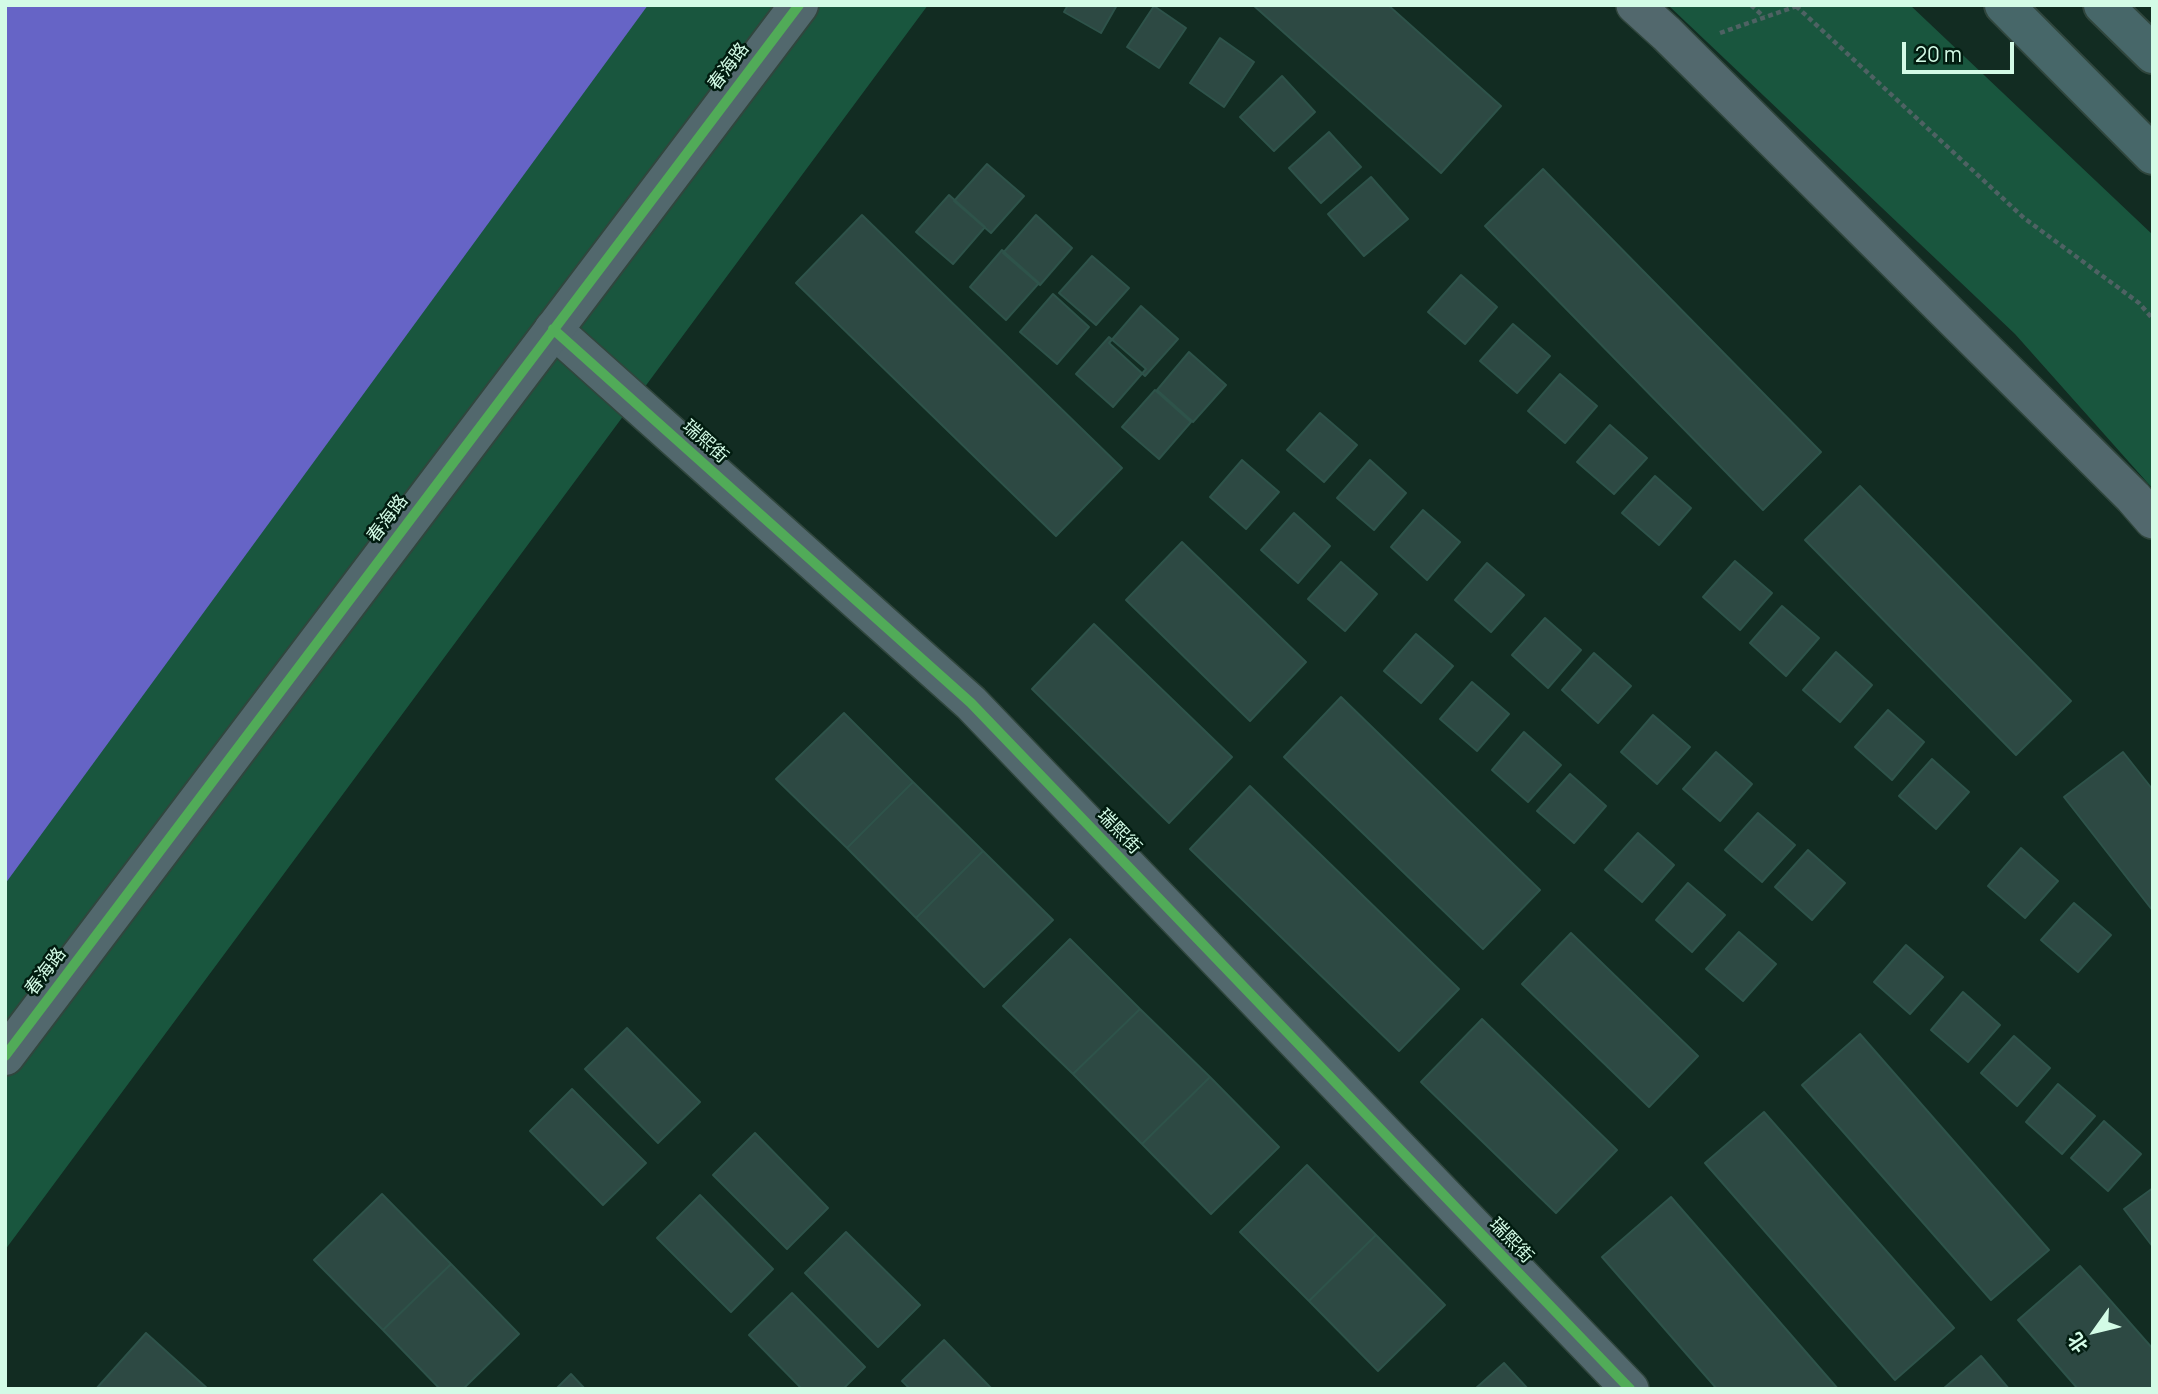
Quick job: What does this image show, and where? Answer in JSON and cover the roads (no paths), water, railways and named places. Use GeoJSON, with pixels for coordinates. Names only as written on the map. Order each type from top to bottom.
{"type":"FeatureCollection","features":[{"type":"Feature","properties":{"kind":"main road"},"geometry":{"type":"LineString","coordinates":[[2004,5],[2153,155]]}},
{"type":"Feature","properties":{"kind":"main road"},"geometry":{"type":"LineString","coordinates":[[2103,5],[2153,54]]}},
{"type":"Feature","properties":{"kind":"street","name":"春海路"},"geometry":{"type":"LineString","coordinates":[[5,1056],[800,5]]}},
{"type":"Feature","properties":{"kind":"street"},"geometry":{"type":"LineString","coordinates":[[1635,5],[2133,497],[2153,520]]}},
{"type":"Feature","properties":{"kind":"street","name":"瑞熙街"},"geometry":{"type":"LineString","coordinates":[[553,329],[971,703],[1630,1389]]}}]}
